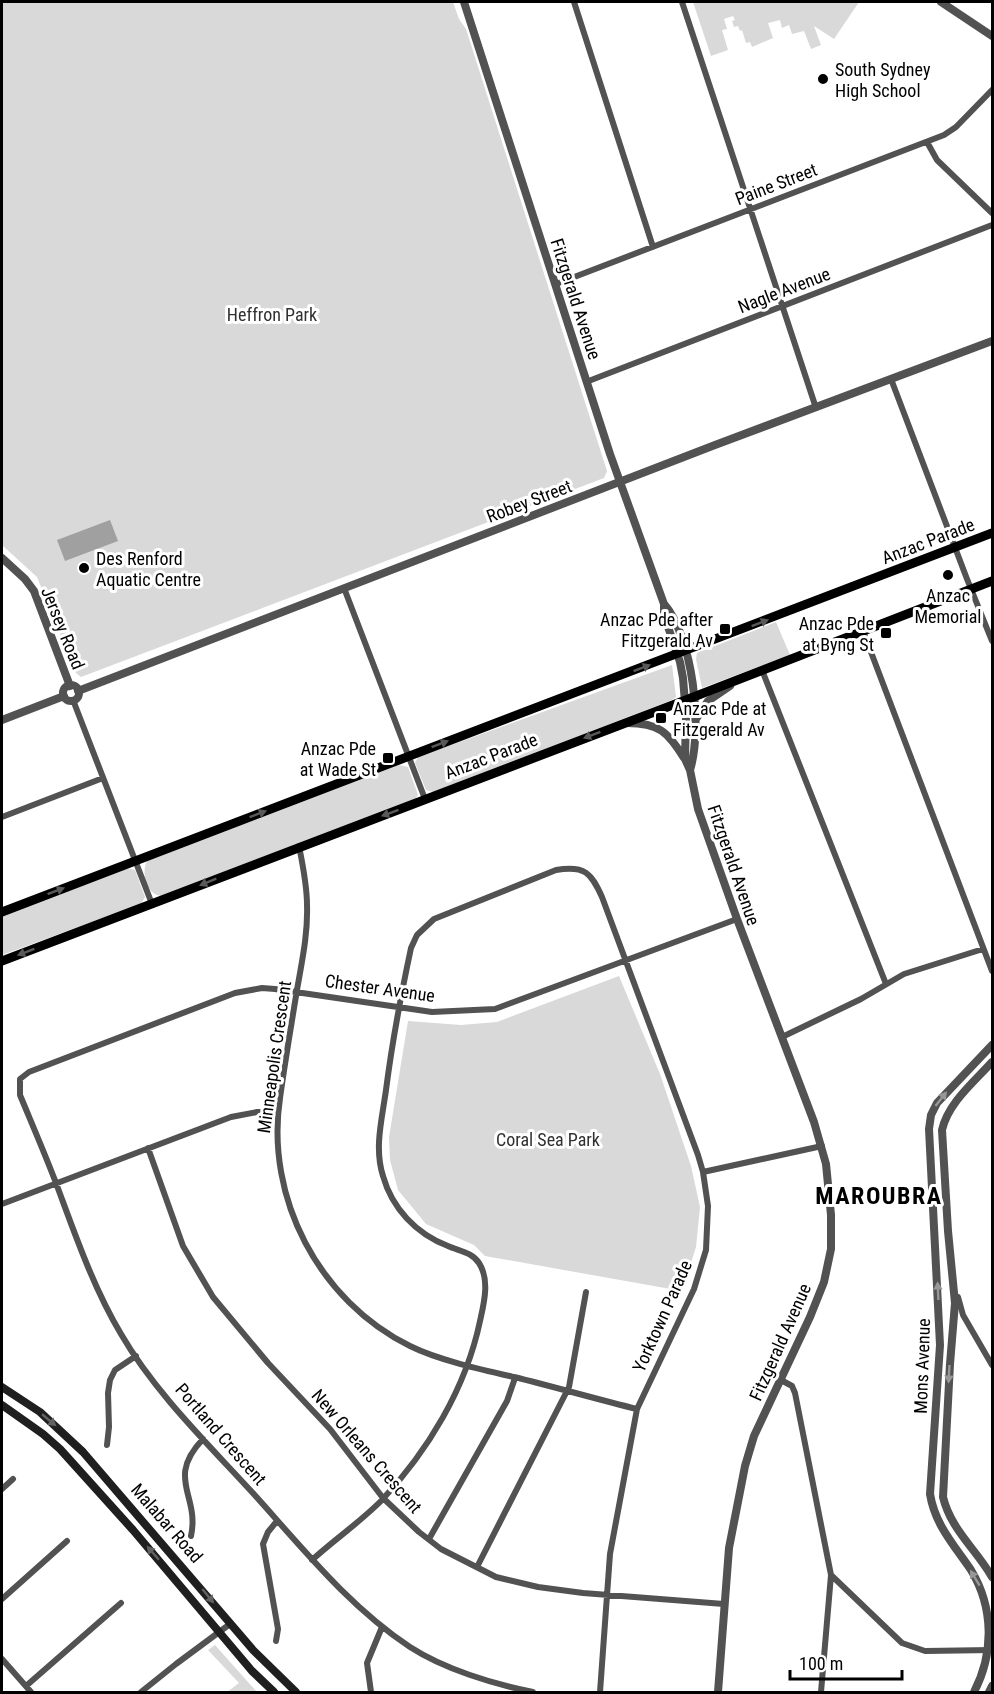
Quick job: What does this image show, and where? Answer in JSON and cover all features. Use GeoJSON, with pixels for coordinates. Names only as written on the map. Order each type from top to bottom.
{"type":"FeatureCollection","features":[{"type":"Feature","properties":{"kind":"main road","name":"Anzac Parade"},"geometry":{"type":"LineString","coordinates":[[2,912],[993,533]]}},
{"type":"Feature","properties":{"kind":"main road","name":"Anzac Parade"},"geometry":{"type":"LineString","coordinates":[[2,961],[993,581]]}},
{"type":"Feature","properties":{"kind":"main road","name":"Malabar Road"},"geometry":{"type":"LineString","coordinates":[[2,1387],[40,1412],[83,1452],[230,1624],[296,1692]]}},
{"type":"Feature","properties":{"kind":"main road","name":"Malabar Road"},"geometry":{"type":"LineString","coordinates":[[2,1405],[60,1449],[274,1692]]}},
{"type":"Feature","properties":{"kind":"street","name":"Fitzgerald Avenue"},"geometry":{"type":"LineString","coordinates":[[464,2],[586,382],[664,604],[664,615],[682,653],[683,678],[695,723],[693,760],[690,770]]}},
{"type":"Feature","properties":{"kind":"street"},"geometry":{"type":"LineString","coordinates":[[574,2],[653,247]]}},
{"type":"Feature","properties":{"kind":"street"},"geometry":{"type":"LineString","coordinates":[[682,2],[816,408]]}},
{"type":"Feature","properties":{"kind":"street"},"geometry":{"type":"LineString","coordinates":[[941,2],[993,36]]}},
{"type":"Feature","properties":{"kind":"street","name":"Paine Street"},"geometry":{"type":"LineString","coordinates":[[556,284],[927,142],[951,131],[993,90]]}},
{"type":"Feature","properties":{"kind":"street"},"geometry":{"type":"LineString","coordinates":[[927,142],[937,160],[993,213]]}},
{"type":"Feature","properties":{"kind":"street","name":"Nagle Avenue"},"geometry":{"type":"LineString","coordinates":[[586,382],[993,225]]}},
{"type":"Feature","properties":{"kind":"street","name":"Robey Street"},"geometry":{"type":"LineString","coordinates":[[78,691],[993,340]]}},
{"type":"Feature","properties":{"kind":"street"},"geometry":{"type":"LineString","coordinates":[[891,379],[993,641]]}},
{"type":"Feature","properties":{"kind":"street","name":"Jersey Road"},"geometry":{"type":"LineString","coordinates":[[2,558],[25,579],[34,591],[70,686]]}},
{"type":"Feature","properties":{"kind":"street"},"geometry":{"type":"LineString","coordinates":[[344,588],[425,800]]}},
{"type":"Feature","properties":{"kind":"street"},"geometry":{"type":"LineString","coordinates":[[863,631],[993,971]]}},
{"type":"Feature","properties":{"kind":"street"},"geometry":{"type":"LineString","coordinates":[[762,670],[886,984]]}},
{"type":"Feature","properties":{"kind":"street"},"geometry":{"type":"LineString","coordinates":[[695,723],[703,707],[711,698],[752,674]]}},
{"type":"Feature","properties":{"kind":"street"},"geometry":{"type":"LineString","coordinates":[[70,686],[75,687],[78,696],[69,701],[64,696],[64,690],[70,686]]}},
{"type":"Feature","properties":{"kind":"street"},"geometry":{"type":"LineString","coordinates":[[2,720],[64,696]]}},
{"type":"Feature","properties":{"kind":"street","name":"Fitzgerald Avenue"},"geometry":{"type":"LineString","coordinates":[[690,699],[685,759],[690,770],[698,809],[822,1146],[829,1187],[831,1249],[824,1282],[810,1317],[749,1449],[731,1534],[718,1692]]}},
{"type":"Feature","properties":{"kind":"street"},"geometry":{"type":"LineString","coordinates":[[73,700],[152,904]]}},
{"type":"Feature","properties":{"kind":"street"},"geometry":{"type":"LineString","coordinates":[[622,723],[644,723],[662,730],[685,759]]}},
{"type":"Feature","properties":{"kind":"street"},"geometry":{"type":"LineString","coordinates":[[2,816],[103,778]]}},
{"type":"Feature","properties":{"kind":"street","name":"Minneapolis Crescent"},"geometry":{"type":"LineString","coordinates":[[299,846],[306,878],[306,936],[278,1112],[277,1145],[286,1195],[305,1242],[323,1273],[349,1302],[392,1336],[418,1350],[466,1365],[637,1409]]}},
{"type":"Feature","properties":{"kind":"street","name":"Yorktown Parade"},"geometry":{"type":"LineString","coordinates":[[399,1008],[411,948],[417,935],[426,924],[444,914],[556,870],[584,871],[592,876],[602,897],[703,1172],[709,1220],[702,1264],[694,1289],[637,1409],[612,1534],[600,1692]]}},
{"type":"Feature","properties":{"kind":"street","name":"Chester Avenue"},"geometry":{"type":"LineString","coordinates":[[20,1079],[41,1067],[234,993],[262,988],[432,1012],[495,1009],[737,919]]}},
{"type":"Feature","properties":{"kind":"street"},"geometry":{"type":"LineString","coordinates":[[782,1037],[861,999],[904,974],[983,949]]}},
{"type":"Feature","properties":{"kind":"street"},"geometry":{"type":"LineString","coordinates":[[312,1560],[383,1498],[409,1468],[443,1417],[472,1351],[481,1316],[485,1284],[483,1271],[471,1255],[427,1236],[403,1214],[392,1198],[380,1164],[378,1144],[399,1008]]}},
{"type":"Feature","properties":{"kind":"street","name":"Mons Avenue"},"geometry":{"type":"LineString","coordinates":[[974,1692],[992,1650],[990,1605],[973,1573],[938,1523],[930,1494],[940,1346],[929,1129],[931,1115],[938,1103],[993,1045]]}},
{"type":"Feature","properties":{"kind":"street","name":"Mons Avenue"},"geometry":{"type":"LineString","coordinates":[[993,1062],[953,1105],[944,1118],[942,1130],[955,1303],[943,1497],[948,1515],[956,1530],[993,1577]]}},
{"type":"Feature","properties":{"kind":"street","name":"Portland Crescent"},"geometry":{"type":"LineString","coordinates":[[20,1079],[20,1095],[96,1287],[122,1336],[136,1356],[204,1439],[312,1560],[362,1611],[382,1627],[412,1648],[450,1666],[504,1686],[533,1692]]}},
{"type":"Feature","properties":{"kind":"street"},"geometry":{"type":"LineString","coordinates":[[2,1204],[231,1117],[257,1112],[278,1112]]}},
{"type":"Feature","properties":{"kind":"street"},"geometry":{"type":"LineString","coordinates":[[703,1172],[822,1146]]}},
{"type":"Feature","properties":{"kind":"street","name":"New Orleans Crescent"},"geometry":{"type":"LineString","coordinates":[[148,1148],[183,1246],[213,1297],[268,1364],[345,1446],[383,1498],[441,1549],[496,1577],[538,1587],[724,1604]]}},
{"type":"Feature","properties":{"kind":"street"},"geometry":{"type":"LineString","coordinates":[[954,1282],[963,1315],[993,1365]]}},
{"type":"Feature","properties":{"kind":"street"},"geometry":{"type":"LineString","coordinates":[[477,1568],[567,1390],[586,1292]]}},
{"type":"Feature","properties":{"kind":"street"},"geometry":{"type":"LineString","coordinates":[[107,1445],[110,1380],[115,1370],[136,1356]]}},
{"type":"Feature","properties":{"kind":"street"},"geometry":{"type":"LineString","coordinates":[[429,1539],[507,1401],[515,1378]]}},
{"type":"Feature","properties":{"kind":"street"},"geometry":{"type":"LineString","coordinates":[[781,1380],[792,1386],[795,1393],[831,1575],[822,1692]]}},
{"type":"Feature","properties":{"kind":"street"},"geometry":{"type":"LineString","coordinates":[[191,1536],[193,1526],[184,1472],[188,1458],[204,1439]]}},
{"type":"Feature","properties":{"kind":"street"},"geometry":{"type":"LineString","coordinates":[[2,1489],[13,1479]]}},
{"type":"Feature","properties":{"kind":"street"},"geometry":{"type":"LineString","coordinates":[[276,1641],[278,1629],[263,1544],[268,1532],[277,1521]]}},
{"type":"Feature","properties":{"kind":"street"},"geometry":{"type":"LineString","coordinates":[[2,1599],[66,1541]]}},
{"type":"Feature","properties":{"kind":"street"},"geometry":{"type":"LineString","coordinates":[[978,1556],[993,1571]]}},
{"type":"Feature","properties":{"kind":"street"},"geometry":{"type":"LineString","coordinates":[[831,1575],[902,1643],[925,1651],[992,1650]]}},
{"type":"Feature","properties":{"kind":"street"},"geometry":{"type":"LineString","coordinates":[[26,1686],[121,1603]]}},
{"type":"Feature","properties":{"kind":"street"},"geometry":{"type":"LineString","coordinates":[[141,1692],[230,1624]]}},
{"type":"Feature","properties":{"kind":"street"},"geometry":{"type":"LineString","coordinates":[[371,1692],[367,1664],[382,1627]]}},
{"type":"Feature","properties":{"kind":"street"},"geometry":{"type":"LineString","coordinates":[[2,1659],[32,1692]]}},
{"type":"Feature","properties":{"kind":"street"},"geometry":{"type":"LineString","coordinates":[[988,1692],[993,1686]]}},
{"type":"Feature","properties":{"kind":"green space","name":"Heffron Park"},"geometry":{"type":"Polygon","coordinates":[[[2,2],[453,2],[459,19],[466,29],[607,471],[604,478],[81,677],[76,673],[37,577],[2,545],[2,2]]]}},
{"type":"Feature","properties":{"kind":"green space"},"geometry":{"type":"Polygon","coordinates":[[[693,2],[859,2],[834,39],[814,26],[821,45],[811,49],[804,31],[792,34],[789,25],[782,28],[780,20],[768,23],[773,38],[752,47],[750,42],[746,43],[742,30],[740,31],[738,26],[734,27],[733,16],[724,19],[727,29],[722,30],[728,50],[711,56],[693,2]]]}},
{"type":"Feature","properties":{"kind":"green space"},"geometry":{"type":"Polygon","coordinates":[[[776,622],[790,655],[702,688],[696,659],[697,653],[776,622]]]}},
{"type":"Feature","properties":{"kind":"green space"},"geometry":{"type":"Polygon","coordinates":[[[672,665],[676,697],[672,700],[433,792],[426,790],[415,763],[418,757],[672,665]]]}},
{"type":"Feature","properties":{"kind":"green space"},"geometry":{"type":"Polygon","coordinates":[[[399,765],[408,767],[418,795],[415,799],[161,896],[148,887],[145,877],[147,861],[399,765]]]}},
{"type":"Feature","properties":{"kind":"green space"},"geometry":{"type":"Polygon","coordinates":[[[126,868],[135,870],[145,897],[141,904],[2,955],[2,916],[126,868]]]}},
{"type":"Feature","properties":{"kind":"green space","name":"Coral Sea Park"},"geometry":{"type":"Polygon","coordinates":[[[619,976],[660,1074],[691,1166],[700,1207],[696,1247],[682,1291],[485,1256],[474,1245],[426,1224],[398,1190],[390,1160],[389,1137],[408,1021],[461,1025],[497,1022],[619,976]]]}},
{"type":"Feature","properties":{"kind":"green space"},"geometry":{"type":"Polygon","coordinates":[[[215,1645],[257,1692],[227,1692],[239,1683],[208,1650],[215,1645]]]}},
{"type":"Feature","properties":{"kind":"shaded area"},"geometry":{"type":"Polygon","coordinates":[[[110,520],[118,541],[65,561],[57,540],[110,520]]]}},
{"type":"Feature","properties":{"kind":"place","name":"South Sydney High School"},"geometry":{"type":"Point","coordinates":[823,79]}},
{"type":"Feature","properties":{"kind":"place","name":"Des Renford Aquatic Centre"},"geometry":{"type":"Point","coordinates":[84,568]}},
{"type":"Feature","properties":{"kind":"place","name":"Anzac Memorial"},"geometry":{"type":"Point","coordinates":[948,575]}},
{"type":"Feature","properties":{"kind":"place","name":"Anzac Pde after Fitzgerald Av"},"geometry":{"type":"Point","coordinates":[725,629]}},
{"type":"Feature","properties":{"kind":"place","name":"Anzac Pde at Byng St"},"geometry":{"type":"Point","coordinates":[886,633]}},
{"type":"Feature","properties":{"kind":"place","name":"Anzac Pde at Fitzgerald Av"},"geometry":{"type":"Point","coordinates":[661,718]}},
{"type":"Feature","properties":{"kind":"place","name":"Anzac Pde at Wade St"},"geometry":{"type":"Point","coordinates":[388,758]}},
{"type":"Feature","properties":{"kind":"district","name":"MAROUBRA"},"geometry":{"type":"Point","coordinates":[879,1196]}}]}
